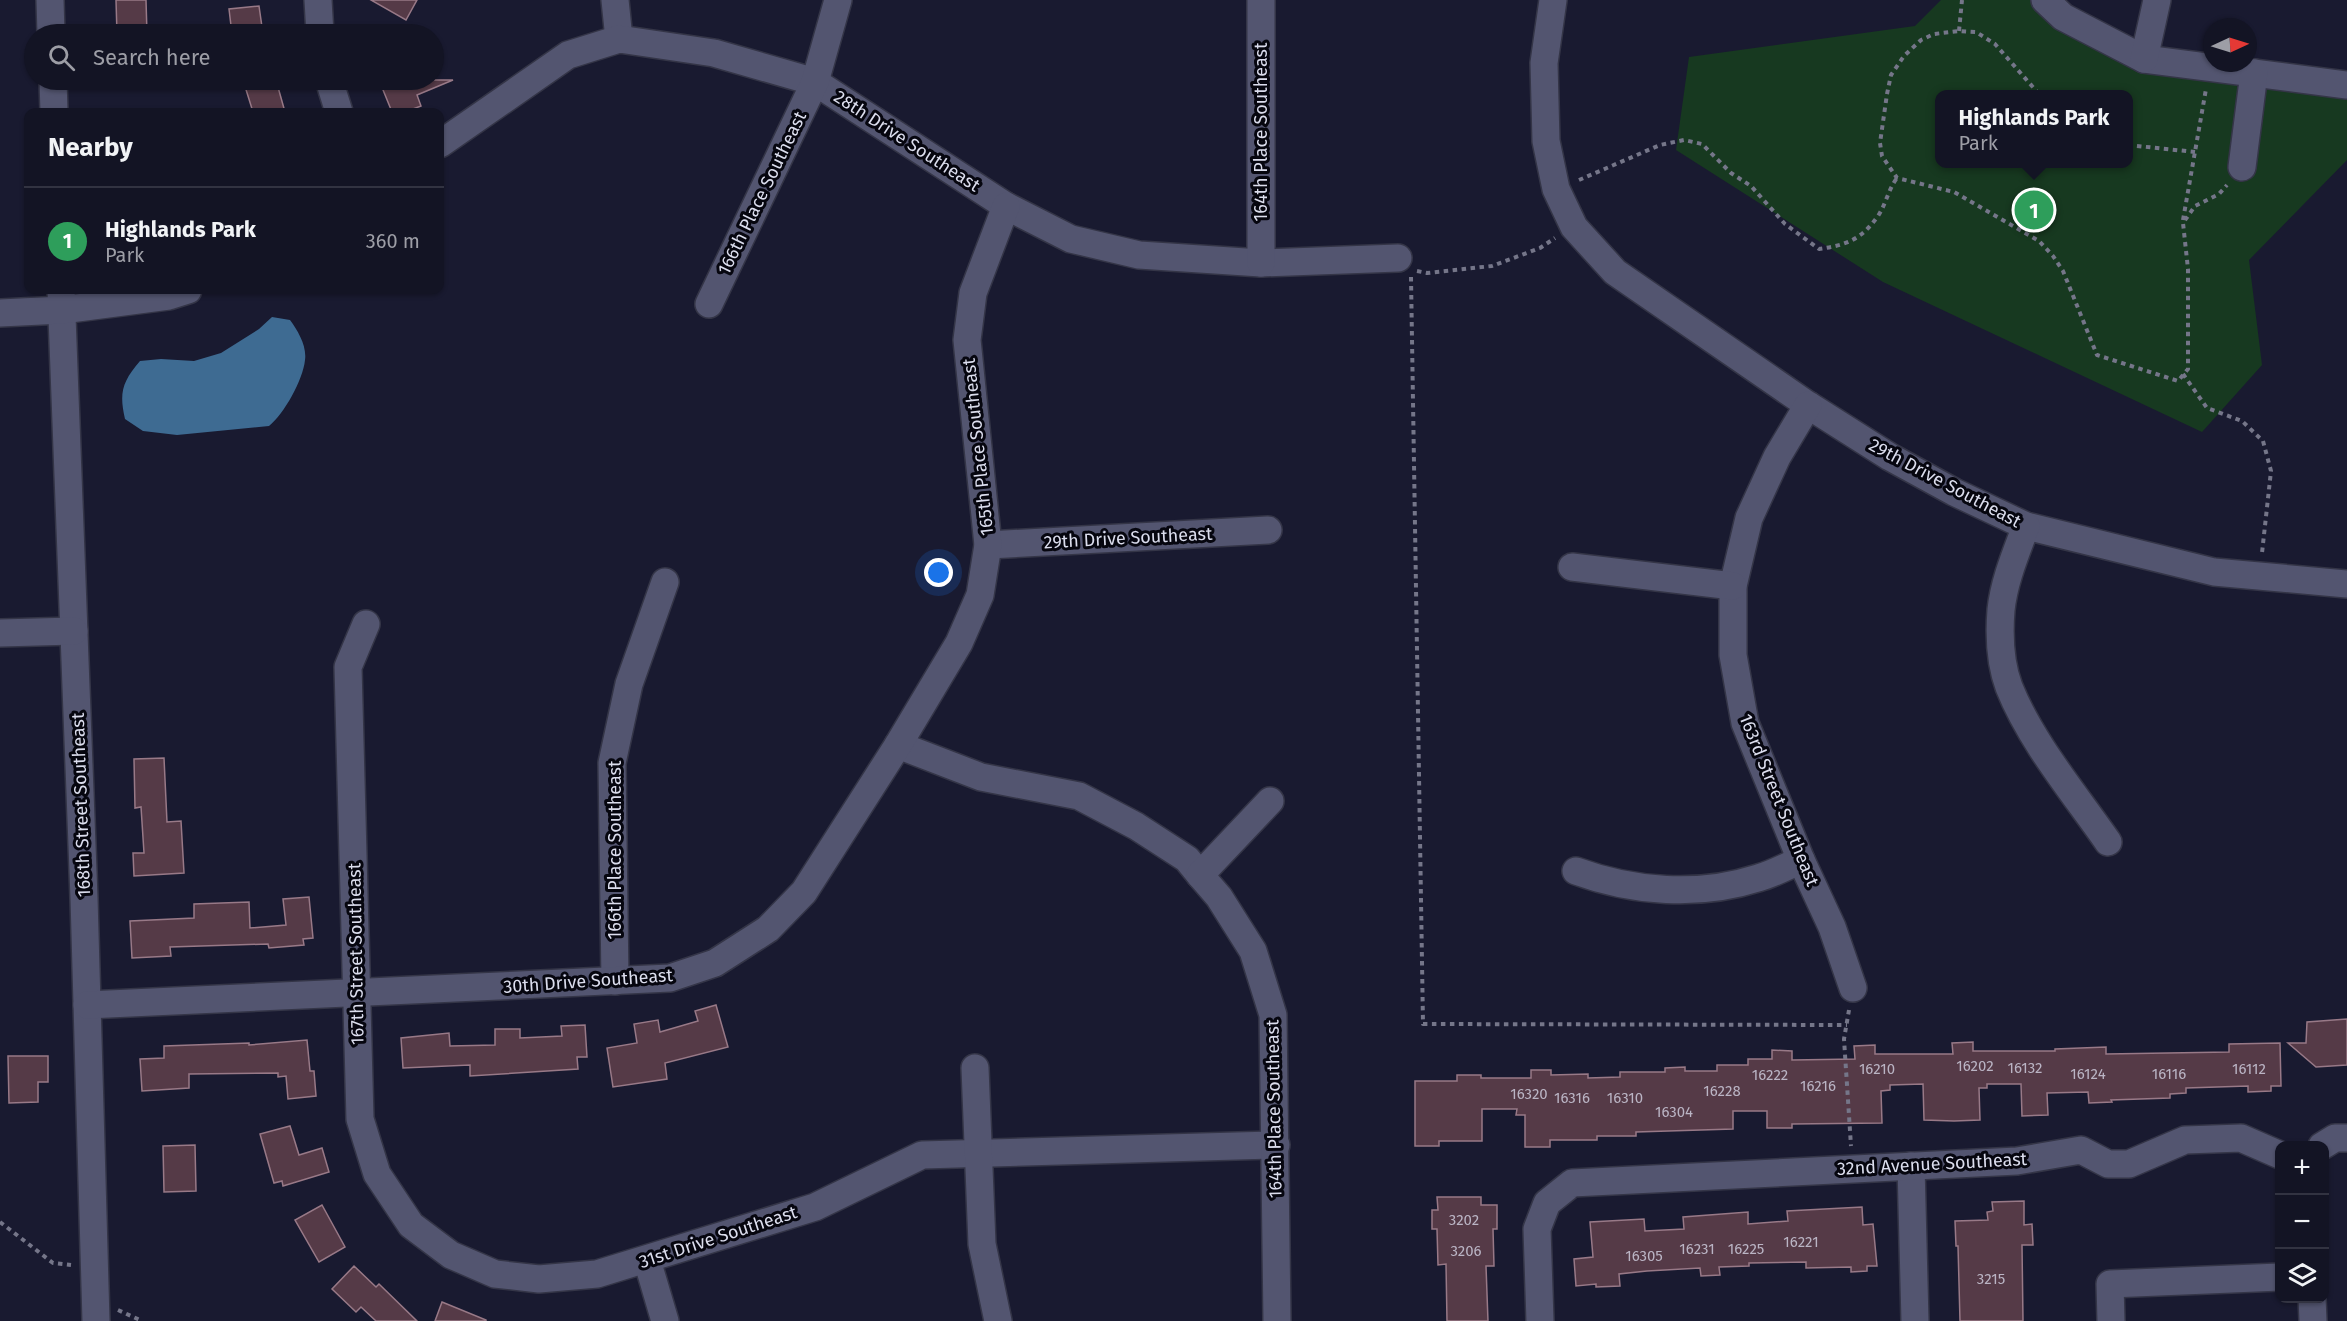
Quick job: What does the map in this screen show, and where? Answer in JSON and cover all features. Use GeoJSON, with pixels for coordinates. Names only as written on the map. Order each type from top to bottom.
{"type":"FeatureCollection","features":[{"type":"Feature","properties":{"kind":"street"},"geometry":{"type":"LineString","coordinates":[[50,0],[51,24]]}},
{"type":"Feature","properties":{"kind":"street"},"geometry":{"type":"LineString","coordinates":[[318,0],[319,24]]}},
{"type":"Feature","properties":{"kind":"street"},"geometry":{"type":"LineString","coordinates":[[615,0],[619,39]]}},
{"type":"Feature","properties":{"kind":"street","name":"166th Place Southeast"},"geometry":{"type":"LineString","coordinates":[[709,304],[815,82],[838,0]]}},
{"type":"Feature","properties":{"kind":"street","name":"164th Place Southeast"},"geometry":{"type":"LineString","coordinates":[[1261,0],[1261,263]]}},
{"type":"Feature","properties":{"kind":"street","name":"29th Drive Southeast"},"geometry":{"type":"LineString","coordinates":[[1553,0],[1544,63],[1546,141],[1556,189],[1574,227],[1615,272],[1808,405],[1899,462],[1954,492],[2026,526],[2214,572],[2347,584]]}},
{"type":"Feature","properties":{"kind":"street"},"geometry":{"type":"LineString","coordinates":[[2045,0],[2063,17],[2144,59],[2203,66]]}},
{"type":"Feature","properties":{"kind":"street"},"geometry":{"type":"LineString","coordinates":[[2144,59],[2157,0]]}},
{"type":"Feature","properties":{"kind":"street","name":"28th Drive Southeast"},"geometry":{"type":"LineString","coordinates":[[444,141],[568,56],[619,39],[714,53],[815,82],[1005,206],[1071,239],[1139,255],[1261,263],[1398,258]]}},
{"type":"Feature","properties":{"kind":"street"},"geometry":{"type":"LineString","coordinates":[[2247,72],[2347,85]]}},
{"type":"Feature","properties":{"kind":"street"},"geometry":{"type":"LineString","coordinates":[[2242,167],[2254,73]]}},
{"type":"Feature","properties":{"kind":"street"},"geometry":{"type":"LineString","coordinates":[[53,90],[54,108]]}},
{"type":"Feature","properties":{"kind":"street"},"geometry":{"type":"LineString","coordinates":[[332,90],[338,108]]}},
{"type":"Feature","properties":{"kind":"street","name":"165th Place Southeast"},"geometry":{"type":"LineString","coordinates":[[898,745],[959,643],[980,595],[988,545],[968,340],[973,293],[1005,206]]}},
{"type":"Feature","properties":{"kind":"street"},"geometry":{"type":"LineString","coordinates":[[0,313],[62,300],[175,294]]}},
{"type":"Feature","properties":{"kind":"street","name":"168th Street Southeast"},"geometry":{"type":"LineString","coordinates":[[62,300],[96,1321]]}},
{"type":"Feature","properties":{"kind":"street","name":"163rd Street Southeast"},"geometry":{"type":"LineString","coordinates":[[1808,405],[1777,457],[1749,518],[1732,586],[1733,655],[1745,723],[1801,860],[1832,927],[1853,988]]}},
{"type":"Feature","properties":{"kind":"street"},"geometry":{"type":"LineString","coordinates":[[2026,526],[2007,579],[2001,609],[2001,650],[2008,685],[2027,724],[2108,842]]}},
{"type":"Feature","properties":{"kind":"street","name":"29th Drive Southeast"},"geometry":{"type":"LineString","coordinates":[[988,545],[1268,530]]}},
{"type":"Feature","properties":{"kind":"street"},"geometry":{"type":"LineString","coordinates":[[1572,567],[1732,586]]}},
{"type":"Feature","properties":{"kind":"street","name":"166th Place Southeast"},"geometry":{"type":"LineString","coordinates":[[615,981],[612,763],[629,684],[665,582]]}},
{"type":"Feature","properties":{"kind":"street","name":"167th Street Southeast"},"geometry":{"type":"LineString","coordinates":[[366,624],[348,667],[360,1119],[377,1174],[411,1225],[451,1255]]}},
{"type":"Feature","properties":{"kind":"street"},"geometry":{"type":"LineString","coordinates":[[0,633],[74,631]]}},
{"type":"Feature","properties":{"kind":"street"},"geometry":{"type":"LineString","coordinates":[[898,745],[981,777],[1078,796],[1136,826],[1187,859],[1200,875],[1270,801]]}},
{"type":"Feature","properties":{"kind":"street","name":"30th Drive Southeast"},"geometry":{"type":"LineString","coordinates":[[87,1005],[670,978],[715,963],[768,928],[804,892],[898,745]]}},
{"type":"Feature","properties":{"kind":"street"},"geometry":{"type":"LineString","coordinates":[[1576,871],[1605,882],[1664,890],[1718,888],[1759,878],[1801,860]]}},
{"type":"Feature","properties":{"kind":"street","name":"164th Place Southeast"},"geometry":{"type":"LineString","coordinates":[[1200,875],[1218,897],[1253,951],[1274,1015],[1277,1321]]}},
{"type":"Feature","properties":{"kind":"street"},"geometry":{"type":"LineString","coordinates":[[975,1068],[982,1244],[998,1321]]}},
{"type":"Feature","properties":{"kind":"street","name":"32nd Avenue Southeast"},"geometry":{"type":"LineString","coordinates":[[1540,1321],[1536,1229],[1547,1203],[1572,1183],[2017,1161],[2081,1150],[2108,1164],[2129,1164],[2186,1140],[2229,1138],[2241,1138],[2275,1153]]}},
{"type":"Feature","properties":{"kind":"street"},"geometry":{"type":"LineString","coordinates":[[2329,1142],[2335,1138],[2347,1138]]}},
{"type":"Feature","properties":{"kind":"street","name":"31st Drive Southeast"},"geometry":{"type":"LineString","coordinates":[[451,1255],[495,1274],[540,1279],[597,1274],[815,1207],[922,1155],[1276,1145]]}},
{"type":"Feature","properties":{"kind":"street"},"geometry":{"type":"LineString","coordinates":[[1911,1166],[1916,1321]]}},
{"type":"Feature","properties":{"kind":"street"},"geometry":{"type":"LineString","coordinates":[[647,1260],[665,1321]]}},
{"type":"Feature","properties":{"kind":"street"},"geometry":{"type":"LineString","coordinates":[[2110,1321],[2110,1284],[2275,1277]]}},
{"type":"Feature","properties":{"kind":"street"},"geometry":{"type":"LineString","coordinates":[[2312,1303],[2313,1321]]}},
{"type":"Feature","properties":{"kind":"path"},"geometry":{"type":"LineString","coordinates":[[1959,31],[1962,0]]}},
{"type":"Feature","properties":{"kind":"path"},"geometry":{"type":"LineString","coordinates":[[2035,90],[1995,44],[1976,32],[1959,31],[1934,34],[1921,40],[1904,56],[1891,75],[1880,143],[1882,156],[1897,178],[1954,192],[2039,241],[2063,271],[2097,355],[2178,381],[2188,369],[2188,291],[2183,222],[2209,72]]}},
{"type":"Feature","properties":{"kind":"path"},"geometry":{"type":"LineString","coordinates":[[1556,189],[1660,145],[1684,140],[1702,144],[1731,172],[1750,186],[1785,224],[1819,249],[1845,245],[1862,234],[1878,215],[1897,178]]}},
{"type":"Feature","properties":{"kind":"path"},"geometry":{"type":"LineString","coordinates":[[2133,146],[2195,152]]}},
{"type":"Feature","properties":{"kind":"path"},"geometry":{"type":"LineString","coordinates":[[2183,222],[2195,206],[2219,194],[2242,167]]}},
{"type":"Feature","properties":{"kind":"path"},"geometry":{"type":"LineString","coordinates":[[1574,227],[1540,248],[1492,266],[1426,273],[1411,270],[1423,1024],[1847,1025]]}},
{"type":"Feature","properties":{"kind":"path"},"geometry":{"type":"LineString","coordinates":[[2183,374],[2207,408],[2242,421],[2263,441],[2271,471],[2259,576]]}},
{"type":"Feature","properties":{"kind":"path"},"geometry":{"type":"LineString","coordinates":[[1852,1169],[1844,1039],[1853,988]]}},
{"type":"Feature","properties":{"kind":"path"},"geometry":{"type":"LineString","coordinates":[[0,1222],[53,1263],[96,1267]]}},
{"type":"Feature","properties":{"kind":"green space"},"geometry":{"type":"Polygon","coordinates":[[[1941,0],[2045,0],[2144,59],[2203,67],[2203,72],[2246,72],[2347,85],[2347,160],[2249,260],[2262,365],[2202,432],[1883,282],[1676,150],[1689,57],[1915,26],[1941,0]]]}},
{"type":"Feature","properties":{"kind":"water"},"geometry":{"type":"Polygon","coordinates":[[[272,317],[290,320],[301,339],[305,355],[301,377],[292,396],[269,426],[177,435],[143,431],[125,419],[122,395],[129,375],[140,361],[161,359],[194,361],[221,353],[259,329],[272,317]]]}},
{"type":"Feature","properties":{"kind":"building"},"geometry":{"type":"Polygon","coordinates":[[[116,0],[146,0],[147,24],[117,24],[116,0]]]}},
{"type":"Feature","properties":{"kind":"building"},"geometry":{"type":"Polygon","coordinates":[[[371,0],[417,0],[406,20],[371,0]]]}},
{"type":"Feature","properties":{"kind":"building"},"geometry":{"type":"Polygon","coordinates":[[[259,6],[262,24],[231,24],[229,9],[259,6]]]}},
{"type":"Feature","properties":{"kind":"building"},"geometry":{"type":"Polygon","coordinates":[[[246,90],[279,90],[284,108],[252,108],[246,90]]]}},
{"type":"Feature","properties":{"kind":"building"},"geometry":{"type":"Polygon","coordinates":[[[383,90],[429,90],[417,95],[421,106],[390,108],[383,90]]]}},
{"type":"Feature","properties":{"kind":"building"},"geometry":{"type":"Polygon","coordinates":[[[164,758],[167,822],[181,821],[184,873],[134,876],[133,853],[144,853],[141,807],[135,808],[134,759],[164,758]]]}},
{"type":"Feature","properties":{"kind":"building"},"geometry":{"type":"Polygon","coordinates":[[[309,897],[313,938],[303,939],[304,945],[269,948],[268,944],[170,947],[171,956],[132,958],[130,921],[194,918],[194,904],[249,902],[250,928],[286,925],[283,899],[309,897]]]}},
{"type":"Feature","properties":{"kind":"building"},"geometry":{"type":"Polygon","coordinates":[[[716,1005],[728,1047],[665,1063],[667,1079],[613,1087],[607,1048],[637,1043],[634,1024],[658,1020],[660,1032],[698,1021],[695,1011],[716,1005]]]}},
{"type":"Feature","properties":{"kind":"building"},"geometry":{"type":"Polygon","coordinates":[[[2347,1019],[2347,1065],[2316,1067],[2288,1043],[2306,1043],[2307,1022],[2347,1019]]]}},
{"type":"Feature","properties":{"kind":"building"},"geometry":{"type":"Polygon","coordinates":[[[585,1025],[587,1057],[577,1057],[578,1069],[470,1076],[470,1065],[403,1068],[401,1038],[449,1033],[450,1046],[495,1045],[495,1029],[520,1029],[520,1038],[562,1036],[561,1026],[585,1025]]]}},
{"type":"Feature","properties":{"kind":"building"},"geometry":{"type":"Polygon","coordinates":[[[307,1040],[310,1071],[314,1071],[316,1096],[288,1099],[286,1076],[278,1077],[278,1073],[189,1074],[189,1088],[142,1091],[140,1059],[164,1058],[164,1046],[249,1043],[249,1045],[307,1040]]]}},
{"type":"Feature","properties":{"kind":"building"},"geometry":{"type":"Polygon","coordinates":[[[1973,1042],[1973,1051],[2055,1051],[2055,1049],[2106,1047],[2106,1054],[2229,1052],[2229,1044],[2280,1043],[2281,1086],[2271,1086],[2271,1091],[2248,1092],[2248,1086],[2186,1088],[2186,1093],[2170,1094],[2170,1098],[2089,1103],[2088,1092],[2047,1093],[2048,1115],[2022,1116],[2021,1084],[1987,1084],[1987,1088],[1979,1088],[1980,1120],[1954,1121],[1924,1120],[1923,1084],[1890,1085],[1890,1090],[1881,1091],[1882,1123],[1792,1124],[1792,1128],[1767,1128],[1767,1111],[1733,1111],[1733,1129],[1636,1132],[1636,1136],[1597,1136],[1597,1140],[1550,1140],[1550,1147],[1525,1147],[1525,1115],[1516,1115],[1517,1109],[1482,1109],[1482,1141],[1439,1141],[1439,1146],[1415,1146],[1415,1081],[1457,1081],[1457,1075],[1481,1075],[1481,1078],[1531,1078],[1531,1070],[1551,1070],[1551,1075],[1588,1074],[1588,1078],[1620,1077],[1620,1072],[1665,1072],[1665,1068],[1685,1067],[1685,1071],[1717,1071],[1717,1065],[1748,1065],[1748,1059],[1772,1059],[1772,1050],[1792,1051],[1792,1060],[1855,1059],[1854,1046],[1875,1045],[1875,1054],[1953,1054],[1952,1043],[1973,1042]]]}},
{"type":"Feature","properties":{"kind":"building"},"geometry":{"type":"Polygon","coordinates":[[[8,1056],[48,1056],[48,1082],[38,1082],[38,1102],[9,1103],[8,1056]]]}},
{"type":"Feature","properties":{"kind":"building"},"geometry":{"type":"Polygon","coordinates":[[[290,1126],[299,1155],[322,1148],[329,1172],[283,1186],[282,1181],[274,1183],[260,1134],[290,1126]]]}},
{"type":"Feature","properties":{"kind":"building"},"geometry":{"type":"Polygon","coordinates":[[[195,1145],[196,1191],[164,1192],[163,1146],[195,1145]]]}},
{"type":"Feature","properties":{"kind":"building"},"geometry":{"type":"Polygon","coordinates":[[[1437,1197],[1481,1197],[1481,1205],[1497,1205],[1497,1229],[1493,1229],[1494,1266],[1486,1266],[1488,1321],[1447,1321],[1446,1264],[1438,1265],[1437,1229],[1432,1229],[1432,1210],[1438,1210],[1437,1197]]]}},
{"type":"Feature","properties":{"kind":"building"},"geometry":{"type":"Polygon","coordinates":[[[2024,1201],[2024,1225],[2032,1224],[2033,1245],[2022,1245],[2023,1321],[1960,1321],[1955,1221],[1988,1220],[1987,1212],[1993,1211],[1992,1202],[2024,1201]]]}},
{"type":"Feature","properties":{"kind":"building"},"geometry":{"type":"Polygon","coordinates":[[[322,1205],[345,1247],[319,1262],[295,1220],[322,1205]]]}},
{"type":"Feature","properties":{"kind":"building"},"geometry":{"type":"Polygon","coordinates":[[[1862,1207],[1863,1225],[1873,1224],[1877,1266],[1867,1266],[1867,1271],[1851,1272],[1851,1267],[1806,1268],[1806,1262],[1749,1263],[1749,1266],[1719,1267],[1720,1275],[1701,1276],[1700,1268],[1647,1271],[1619,1274],[1620,1286],[1596,1287],[1596,1284],[1576,1286],[1574,1259],[1593,1257],[1590,1222],[1644,1219],[1645,1231],[1684,1229],[1683,1217],[1748,1212],[1748,1224],[1788,1221],[1787,1211],[1862,1207]]]}},
{"type":"Feature","properties":{"kind":"building"},"geometry":{"type":"Polygon","coordinates":[[[354,1266],[376,1287],[379,1284],[417,1321],[376,1321],[361,1307],[356,1312],[332,1289],[354,1266]]]}},
{"type":"Feature","properties":{"kind":"building"},"geometry":{"type":"Polygon","coordinates":[[[442,1302],[486,1320],[486,1321],[435,1321],[442,1302]]]}},
{"type":"Feature","properties":{"kind":"place","name":"Highlands Park"},"geometry":{"type":"Point","coordinates":[2034,210]}}]}
